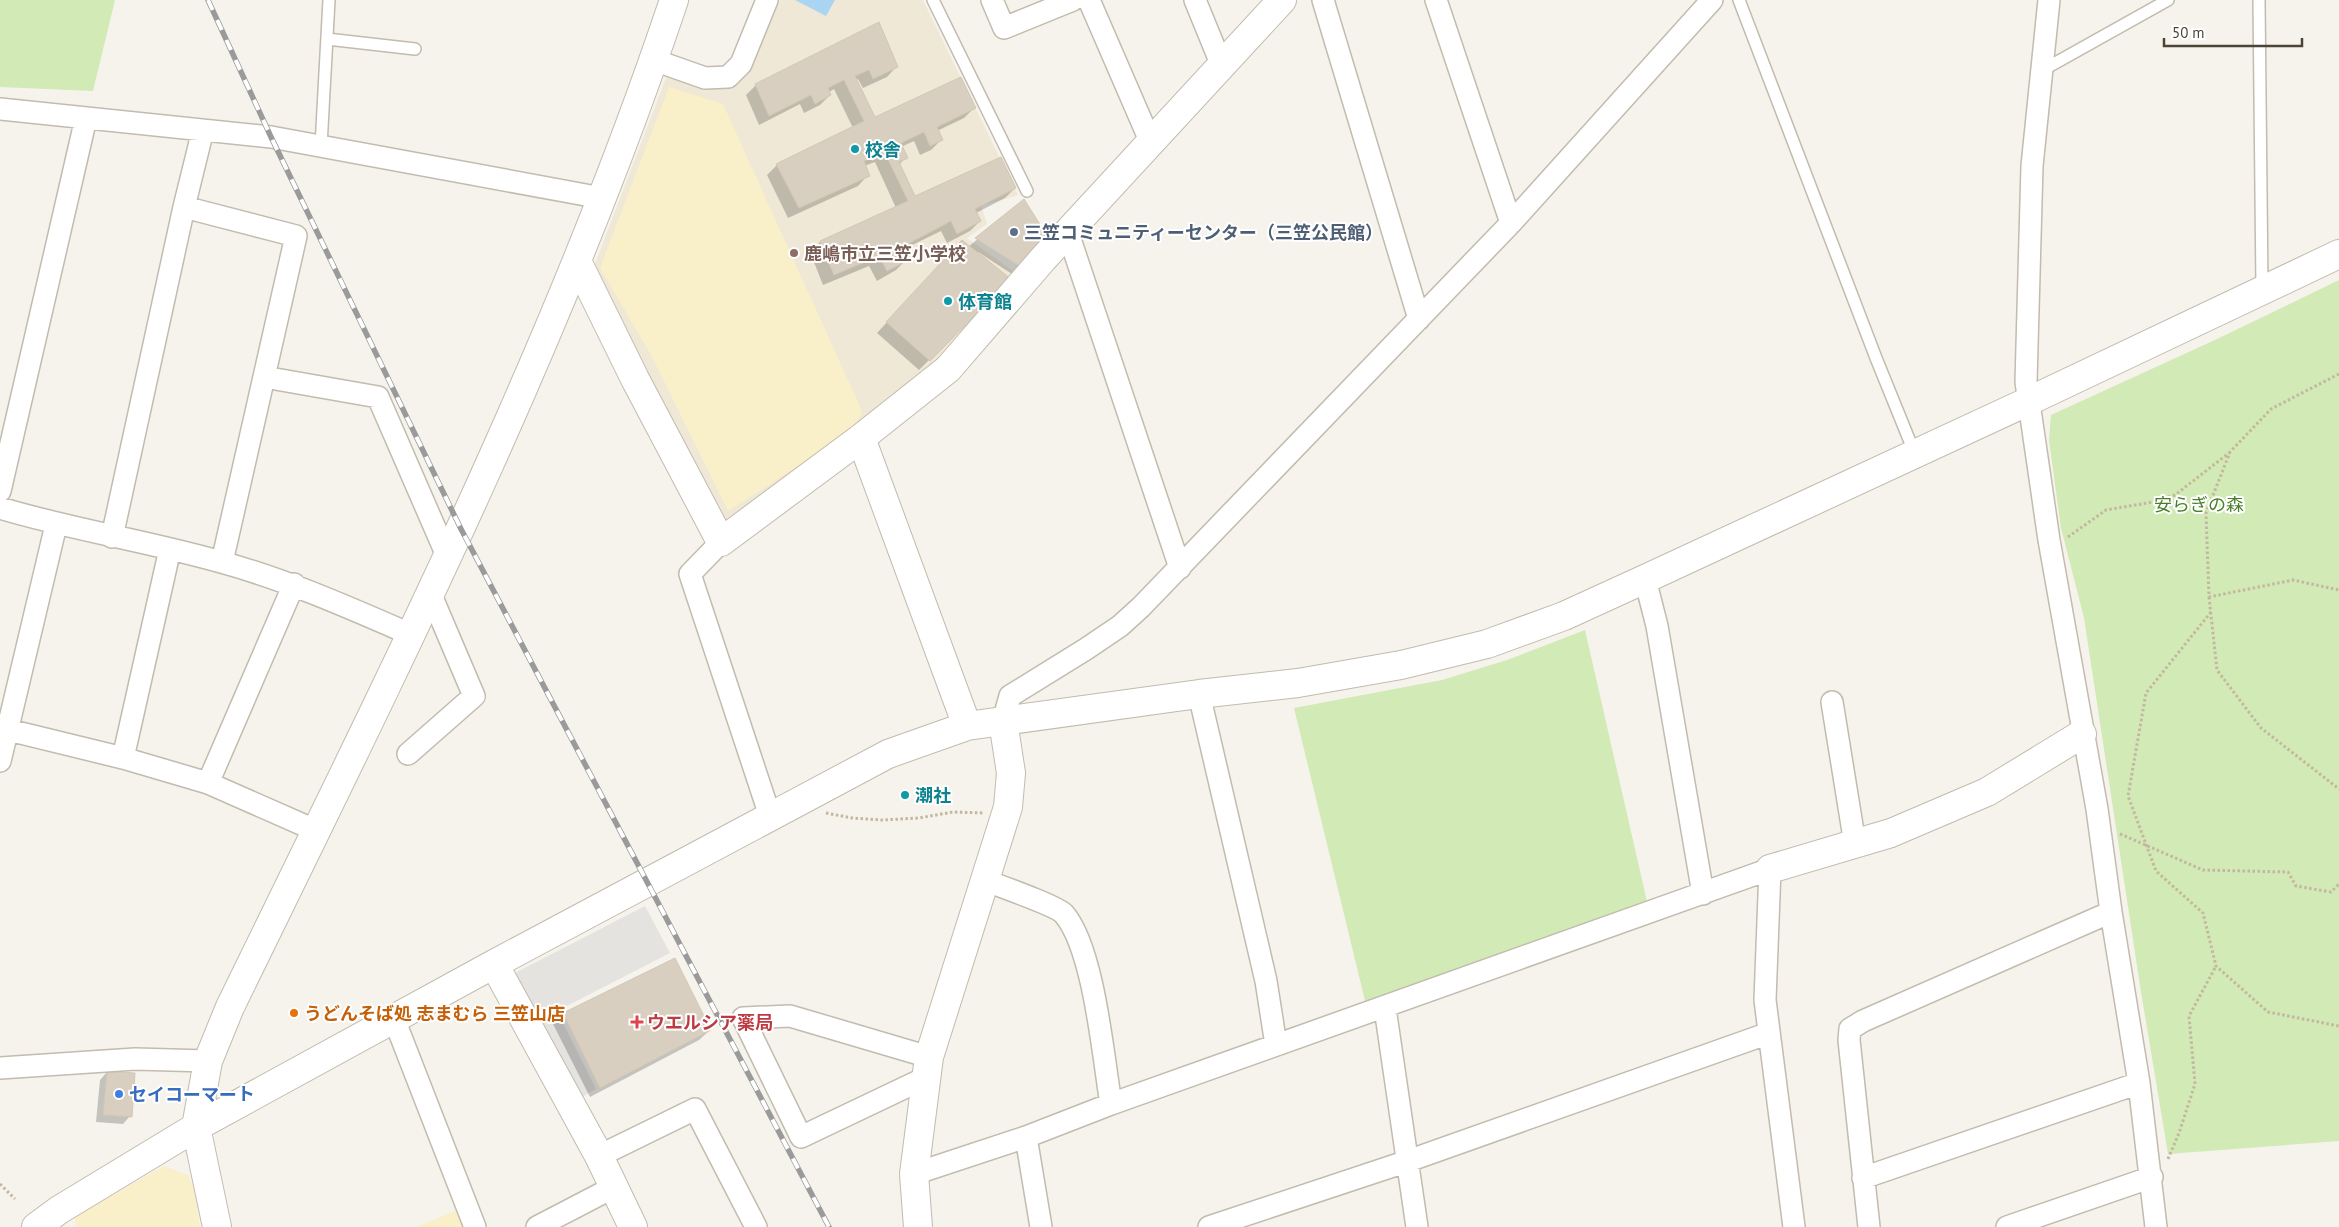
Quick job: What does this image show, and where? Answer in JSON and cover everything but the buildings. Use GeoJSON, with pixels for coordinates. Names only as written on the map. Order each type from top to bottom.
{"type":"FeatureCollection","features":[{"type":"Feature","properties":{"kind":"street"},"geometry":{"type":"LineString","coordinates":[[217,1227],[196,1127],[208,1061],[230,1007],[431,595],[578,263],[654,60],[674,0]]}},
{"type":"Feature","properties":{"kind":"street"},"geometry":{"type":"LineString","coordinates":[[654,60],[705,78],[728,77],[741,64],[767,0]]}},
{"type":"Feature","properties":{"kind":"street"},"geometry":{"type":"LineString","coordinates":[[992,0],[1004,28],[1073,0]]}},
{"type":"Feature","properties":{"kind":"street"},"geometry":{"type":"LineString","coordinates":[[1089,0],[1151,143]]}},
{"type":"Feature","properties":{"kind":"street"},"geometry":{"type":"LineString","coordinates":[[1195,0],[1222,66]]}},
{"type":"Feature","properties":{"kind":"street"},"geometry":{"type":"LineString","coordinates":[[770,816],[690,574],[721,542],[861,438],[948,369],[1068,233],[1282,0]]}},
{"type":"Feature","properties":{"kind":"street"},"geometry":{"type":"LineString","coordinates":[[1323,0],[1419,319]]}},
{"type":"Feature","properties":{"kind":"street"},"geometry":{"type":"LineString","coordinates":[[1436,0],[1511,223]]}},
{"type":"Feature","properties":{"kind":"street"},"geometry":{"type":"LineString","coordinates":[[918,1227],[914,1174],[928,1067],[1006,813],[1011,774],[1003,721],[1010,696],[1120,626],[1180,568],[1511,223],[1712,0]]}},
{"type":"Feature","properties":{"kind":"street"},"geometry":{"type":"LineString","coordinates":[[2049,0],[2040,71],[2032,166],[2026,382],[2082,734],[2097,809],[2111,912],[2139,1082],[2153,1184],[2156,1227]]}},
{"type":"Feature","properties":{"kind":"street"},"geometry":{"type":"LineString","coordinates":[[0,109],[271,137],[602,198]]}},
{"type":"Feature","properties":{"kind":"street"},"geometry":{"type":"LineString","coordinates":[[0,491],[86,118]]}},
{"type":"Feature","properties":{"kind":"street"},"geometry":{"type":"LineString","coordinates":[[112,537],[184,207],[203,130]]}},
{"type":"Feature","properties":{"kind":"street"},"geometry":{"type":"LineString","coordinates":[[184,207],[296,236],[222,562]]}},
{"type":"Feature","properties":{"kind":"street"},"geometry":{"type":"LineString","coordinates":[[1068,233],[1180,568]]}},
{"type":"Feature","properties":{"kind":"street"},"geometry":{"type":"LineString","coordinates":[[36,1227],[59,1210],[196,1127],[494,964],[888,754],[966,726],[1199,694],[1298,683],[1400,665],[1487,644],[1564,616],[1645,579],[2029,401],[2339,254]]}},
{"type":"Feature","properties":{"kind":"street"},"geometry":{"type":"LineString","coordinates":[[578,263],[635,379],[721,542]]}},
{"type":"Feature","properties":{"kind":"street"},"geometry":{"type":"LineString","coordinates":[[264,377],[378,398],[448,558]]}},
{"type":"Feature","properties":{"kind":"street"},"geometry":{"type":"LineString","coordinates":[[861,438],[966,726]]}},
{"type":"Feature","properties":{"kind":"street"},"geometry":{"type":"LineString","coordinates":[[0,508],[56,525],[222,562],[294,584],[412,635]]}},
{"type":"Feature","properties":{"kind":"street"},"geometry":{"type":"LineString","coordinates":[[0,760],[4,729],[56,525]]}},
{"type":"Feature","properties":{"kind":"street"},"geometry":{"type":"LineString","coordinates":[[123,758],[170,549]]}},
{"type":"Feature","properties":{"kind":"street"},"geometry":{"type":"LineString","coordinates":[[1645,579],[1657,626],[1703,894]]}},
{"type":"Feature","properties":{"kind":"street"},"geometry":{"type":"LineString","coordinates":[[208,783],[294,584]]}},
{"type":"Feature","properties":{"kind":"street"},"geometry":{"type":"LineString","coordinates":[[408,754],[474,696],[431,595]]}},
{"type":"Feature","properties":{"kind":"street"},"geometry":{"type":"LineString","coordinates":[[1199,694],[1266,981],[1276,1046]]}},
{"type":"Feature","properties":{"kind":"street"},"geometry":{"type":"LineString","coordinates":[[1832,702],[1855,844]]}},
{"type":"Feature","properties":{"kind":"street"},"geometry":{"type":"LineString","coordinates":[[4,729],[123,758],[208,783],[317,831]]}},
{"type":"Feature","properties":{"kind":"street"},"geometry":{"type":"LineString","coordinates":[[914,1174],[1026,1137],[1111,1104],[1385,1008],[1770,869],[1891,833],[1987,792],[2082,734]]}},
{"type":"Feature","properties":{"kind":"street"},"geometry":{"type":"LineString","coordinates":[[1770,869],[1765,1000],[1794,1227]]}},
{"type":"Feature","properties":{"kind":"street"},"geometry":{"type":"LineString","coordinates":[[984,880],[1063,912],[1082,947],[1096,1011],[1111,1104]]}},
{"type":"Feature","properties":{"kind":"street"},"geometry":{"type":"LineString","coordinates":[[1869,1227],[1848,1040],[1850,1028],[2111,912]]}},
{"type":"Feature","properties":{"kind":"street"},"geometry":{"type":"LineString","coordinates":[[494,964],[599,1156],[612,1188],[633,1227]]}},
{"type":"Feature","properties":{"kind":"street"},"geometry":{"type":"LineString","coordinates":[[1385,1008],[1417,1227]]}},
{"type":"Feature","properties":{"kind":"street"},"geometry":{"type":"LineString","coordinates":[[790,1016],[928,1067],[801,1137],[743,1018],[790,1016]]}},
{"type":"Feature","properties":{"kind":"street"},"geometry":{"type":"LineString","coordinates":[[394,1019],[475,1227]]}},
{"type":"Feature","properties":{"kind":"street"},"geometry":{"type":"LineString","coordinates":[[1209,1227],[1408,1161],[1769,1033]]}},
{"type":"Feature","properties":{"kind":"street"},"geometry":{"type":"LineString","coordinates":[[0,1068],[135,1060],[208,1061]]}},
{"type":"Feature","properties":{"kind":"street"},"geometry":{"type":"LineString","coordinates":[[1863,1178],[2139,1082]]}},
{"type":"Feature","properties":{"kind":"street"},"geometry":{"type":"LineString","coordinates":[[599,1156],[695,1109],[756,1227]]}},
{"type":"Feature","properties":{"kind":"street"},"geometry":{"type":"LineString","coordinates":[[1026,1137],[1041,1227]]}},
{"type":"Feature","properties":{"kind":"street"},"geometry":{"type":"LineString","coordinates":[[2007,1227],[2153,1184]]}},
{"type":"Feature","properties":{"kind":"street"},"geometry":{"type":"LineString","coordinates":[[537,1227],[612,1188]]}},
{"type":"Feature","properties":{"kind":"lane"},"geometry":{"type":"LineString","coordinates":[[321,146],[328,0]]}},
{"type":"Feature","properties":{"kind":"lane"},"geometry":{"type":"LineString","coordinates":[[934,0],[1027,191]]}},
{"type":"Feature","properties":{"kind":"lane"},"geometry":{"type":"LineString","coordinates":[[1739,0],[1879,366],[1915,454]]}},
{"type":"Feature","properties":{"kind":"lane"},"geometry":{"type":"LineString","coordinates":[[2040,71],[2168,0]]}},
{"type":"Feature","properties":{"kind":"lane"},"geometry":{"type":"LineString","coordinates":[[2259,0],[2262,291]]}},
{"type":"Feature","properties":{"kind":"lane"},"geometry":{"type":"LineString","coordinates":[[326,39],[415,49]]}},
{"type":"Feature","properties":{"kind":"path"},"geometry":{"type":"LineString","coordinates":[[2050,540],[2064,540],[2106,510],[2153,502],[2174,495],[2230,452],[2271,409],[2339,374]]}},
{"type":"Feature","properties":{"kind":"path"},"geometry":{"type":"LineString","coordinates":[[2230,452],[2206,513],[2209,597],[2217,670],[2261,728],[2339,789]]}},
{"type":"Feature","properties":{"kind":"path"},"geometry":{"type":"LineString","coordinates":[[2209,597],[2293,580],[2339,590]]}},
{"type":"Feature","properties":{"kind":"path"},"geometry":{"type":"LineString","coordinates":[[2211,612],[2146,693],[2128,796],[2156,871],[2203,913],[2216,966],[2268,1012],[2339,1026]]}},
{"type":"Feature","properties":{"kind":"path"},"geometry":{"type":"LineString","coordinates":[[2097,809],[2117,833],[2148,848],[2203,870],[2288,872],[2296,886],[2332,892],[2339,884]]}},
{"type":"Feature","properties":{"kind":"path"},"geometry":{"type":"LineString","coordinates":[[823,812],[852,818],[882,820],[919,818],[953,812],[1006,813]]}},
{"type":"Feature","properties":{"kind":"path"},"geometry":{"type":"LineString","coordinates":[[2153,1184],[2179,1133],[2195,1084],[2189,1016],[2216,966]]}},
{"type":"Feature","properties":{"kind":"path"},"geometry":{"type":"LineString","coordinates":[[0,1184],[15,1199]]}},
{"type":"Feature","properties":{"kind":"shaded area","name":"鹿嶋市立三笠小学校"},"geometry":{"type":"Polygon","coordinates":[[[780,0],[923,0],[1018,195],[981,206],[987,224],[967,238],[1016,273],[957,343],[875,426],[724,524],[593,269],[667,75],[706,87],[733,86],[753,65],[780,0]]]}},
{"type":"Feature","properties":{"kind":"shaded area"},"geometry":{"type":"Polygon","coordinates":[[[645,906],[670,953],[557,1011],[596,1089],[578,1099],[513,983],[517,972],[645,906]]]}},
{"type":"Feature","properties":{"kind":"green space"},"geometry":{"type":"Polygon","coordinates":[[[0,0],[115,0],[93,91],[0,87],[0,0]]]}},
{"type":"Feature","properties":{"kind":"green space","name":"安らぎの森"},"geometry":{"type":"Polygon","coordinates":[[[2339,280],[2339,1141],[2168,1154],[2141,992],[2084,618],[2061,528],[2049,440],[2051,415],[2217,339],[2339,280]]]}},
{"type":"Feature","properties":{"kind":"green space"},"geometry":{"type":"Polygon","coordinates":[[[1585,630],[1648,906],[1367,1009],[1294,708],[1442,680],[1507,660],[1585,630]]]}},
{"type":"Feature","properties":{"kind":"sand"},"geometry":{"type":"Polygon","coordinates":[[[669,87],[723,104],[862,411],[853,431],[728,511],[651,355],[600,268],[669,87]]]}},
{"type":"Feature","properties":{"kind":"sand"},"geometry":{"type":"Polygon","coordinates":[[[164,1166],[188,1175],[193,1186],[200,1227],[77,1227],[74,1217],[164,1166]]]}},
{"type":"Feature","properties":{"kind":"sand"},"geometry":{"type":"Polygon","coordinates":[[[459,1209],[466,1227],[417,1227],[459,1209]]]}},
{"type":"Feature","properties":{"kind":"water"},"geometry":{"type":"Polygon","coordinates":[[[795,0],[835,0],[826,16],[795,0]]]}},
{"type":"Feature","properties":{"kind":"railway"},"geometry":{"type":"LineString","coordinates":[[208,0],[271,137],[461,529],[829,1227]]}},
{"type":"Feature","properties":{"kind":"place","name":"校舎"},"geometry":{"type":"Point","coordinates":[855,149]}},
{"type":"Feature","properties":{"kind":"place","name":"三笠コミュニティーセンター（三笠公民館）"},"geometry":{"type":"Point","coordinates":[1014,232]}},
{"type":"Feature","properties":{"kind":"place","name":"鹿嶋市立三笠小学校"},"geometry":{"type":"Point","coordinates":[794,253]}},
{"type":"Feature","properties":{"kind":"place","name":"体育館"},"geometry":{"type":"Point","coordinates":[948,301]}},
{"type":"Feature","properties":{"kind":"place","name":"潮社"},"geometry":{"type":"Point","coordinates":[905,795]}},
{"type":"Feature","properties":{"kind":"place","name":"うどんそば処 志まむら 三笠山店"},"geometry":{"type":"Point","coordinates":[294,1013]}},
{"type":"Feature","properties":{"kind":"place","name":"ウエルシア薬局"},"geometry":{"type":"Point","coordinates":[637,1022]}},
{"type":"Feature","properties":{"kind":"place","name":"セイコーマート"},"geometry":{"type":"Point","coordinates":[119,1094]}}]}
